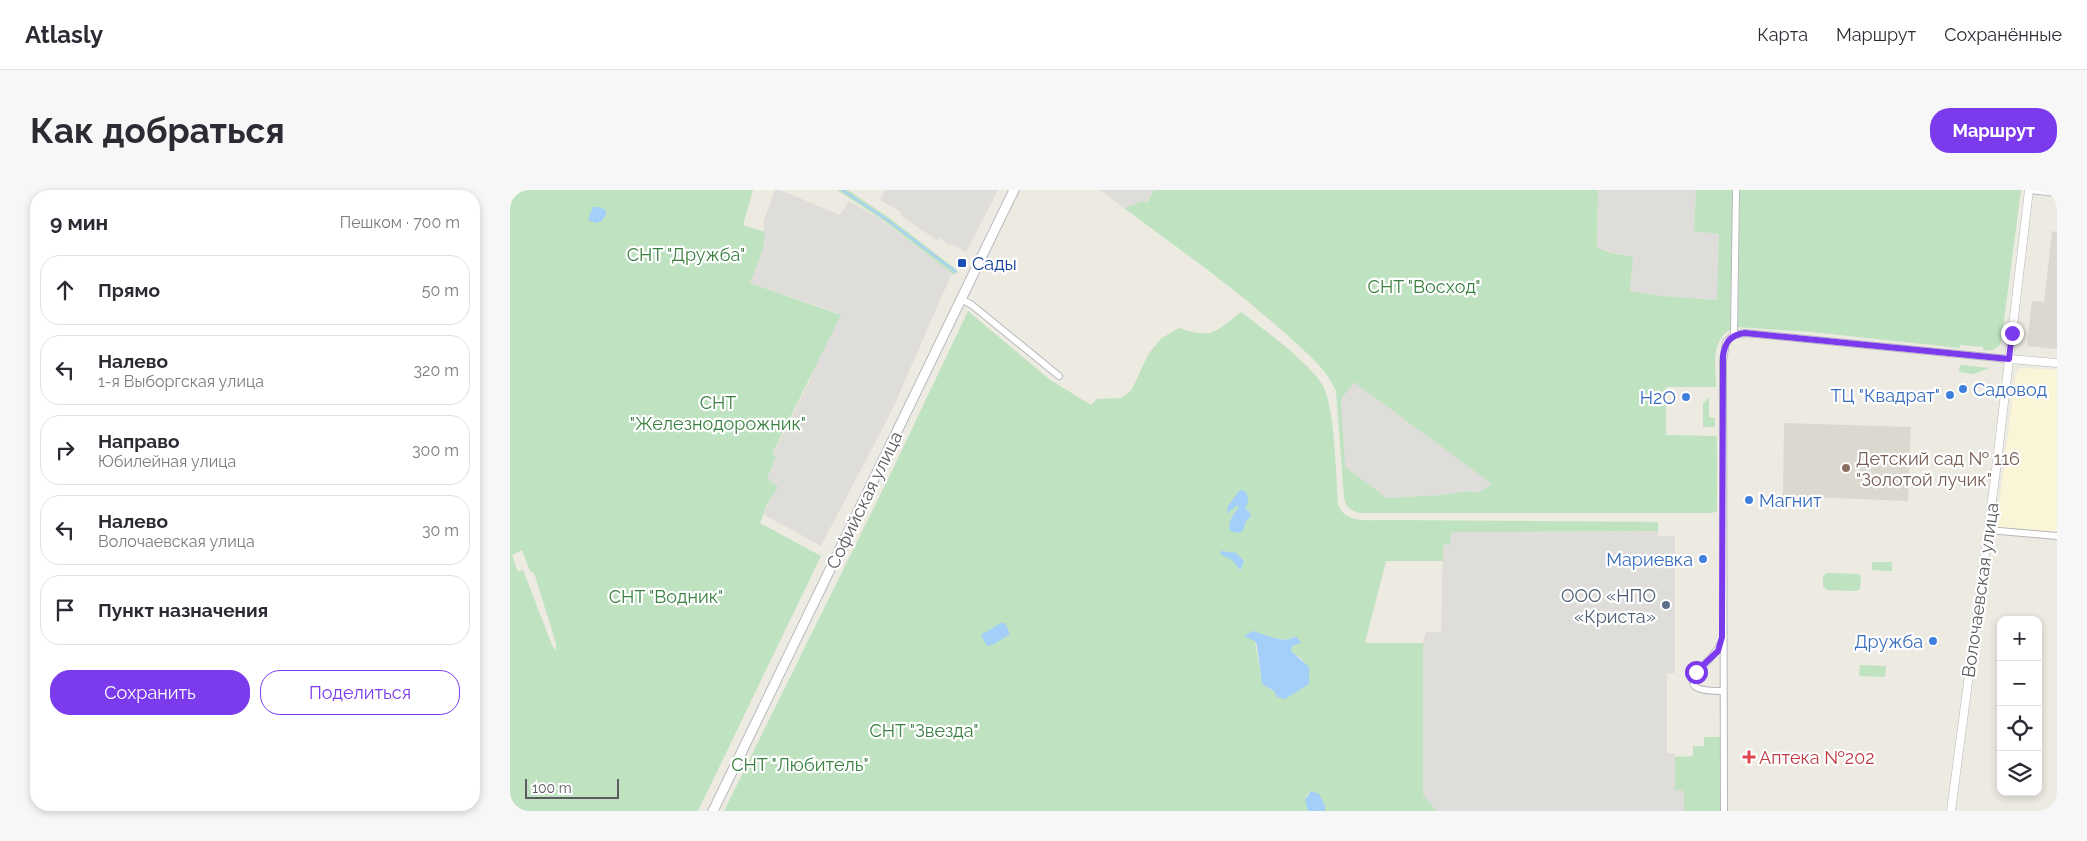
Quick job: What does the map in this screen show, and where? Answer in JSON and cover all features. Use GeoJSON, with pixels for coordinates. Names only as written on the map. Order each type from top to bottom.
{"type":"FeatureCollection","features":[{"type":"Feature","properties":{"kind":"main road","name":"Софийская улица"},"geometry":{"type":"LineString","coordinates":[[713,811],[1014,190]]}},
{"type":"Feature","properties":{"kind":"street"},"geometry":{"type":"LineString","coordinates":[[1734,336],[1736,190]]}},
{"type":"Feature","properties":{"kind":"street"},"geometry":{"type":"LineString","coordinates":[[2029,190],[2057,193]]}},
{"type":"Feature","properties":{"kind":"street","name":"Волочаевская улица"},"geometry":{"type":"LineString","coordinates":[[1951,811],[1988,530],[2029,190]]}},
{"type":"Feature","properties":{"kind":"street"},"geometry":{"type":"LineString","coordinates":[[961,299],[972,305],[1059,376]]}},
{"type":"Feature","properties":{"kind":"street"},"geometry":{"type":"LineString","coordinates":[[1724,811],[1722,637],[1723,356],[1725,345],[1734,336],[1745,333],[2057,363]]}},
{"type":"Feature","properties":{"kind":"street"},"geometry":{"type":"LineString","coordinates":[[1988,530],[2057,536]]}},
{"type":"Feature","properties":{"kind":"street"},"geometry":{"type":"LineString","coordinates":[[1722,637],[1718,651],[1696,672],[1694,680],[1697,687],[1701,690],[1724,691]]}},
{"type":"Feature","properties":{"kind":"shaded area"},"geometry":{"type":"Polygon","coordinates":[[[775,190],[780,190],[840,215],[849,201],[880,219],[952,273],[893,408],[821,546],[763,514],[777,487],[767,479],[776,457],[772,455],[810,380],[838,313],[750,283],[763,249],[764,220],[775,190]]]}},
{"type":"Feature","properties":{"kind":"shaded area"},"geometry":{"type":"Polygon","coordinates":[[[885,190],[998,190],[966,252],[952,244],[950,246],[939,238],[937,240],[900,215],[901,212],[880,200],[885,190]]]}},
{"type":"Feature","properties":{"kind":"shaded area"},"geometry":{"type":"Polygon","coordinates":[[[1100,190],[1154,190],[1146,203],[1144,201],[1124,208],[1100,190]]]}},
{"type":"Feature","properties":{"kind":"shaded area"},"geometry":{"type":"Polygon","coordinates":[[[1598,190],[1696,190],[1694,231],[1719,234],[1718,300],[1662,296],[1630,291],[1633,257],[1597,249],[1598,190]]]}},
{"type":"Feature","properties":{"kind":"shaded area"},"geometry":{"type":"Polygon","coordinates":[[[2052,231],[2057,232],[2057,349],[2027,346],[2032,301],[2044,302],[2052,231]]]}},
{"type":"Feature","properties":{"kind":"shaded area"},"geometry":{"type":"Polygon","coordinates":[[[2024,368],[2057,370],[2057,534],[1996,528],[2015,379],[2018,370],[2024,368]]]}},
{"type":"Feature","properties":{"kind":"shaded area"},"geometry":{"type":"Polygon","coordinates":[[[1354,381],[1492,484],[1478,493],[1469,491],[1442,495],[1387,498],[1344,467],[1341,399],[1354,381]]]}},
{"type":"Feature","properties":{"kind":"shaded area","name":"Детский сад № 116 \"Золотой лучик\""},"geometry":{"type":"Polygon","coordinates":[[[1784,423],[1911,427],[1908,501],[1783,496],[1784,423]]]}},
{"type":"Feature","properties":{"kind":"shaded area"},"geometry":{"type":"Polygon","coordinates":[[[1658,531],[1658,536],[1675,536],[1675,673],[1667,673],[1667,753],[1675,754],[1675,790],[1684,790],[1684,811],[1437,811],[1423,795],[1423,643],[1426,632],[1441,632],[1443,545],[1450,532],[1658,531]]]}},
{"type":"Feature","properties":{"kind":"green space"},"geometry":{"type":"Polygon","coordinates":[[[510,190],[753,190],[743,225],[765,232],[763,249],[750,283],[841,315],[772,454],[776,457],[767,479],[778,487],[766,506],[760,523],[821,556],[698,811],[510,811],[510,190]],[[522,550],[512,555],[518,572],[523,570],[556,651],[556,643],[534,573],[530,571],[522,550]]]}},
{"type":"Feature","properties":{"kind":"green space"},"geometry":{"type":"Polygon","coordinates":[[[837,190],[848,190],[888,217],[957,270],[954,275],[884,221],[837,190]]]}},
{"type":"Feature","properties":{"kind":"green space","name":"СНТ \"Восход\""},"geometry":{"type":"Polygon","coordinates":[[[1154,190],[1598,190],[1597,248],[1633,257],[1630,291],[1662,296],[1717,300],[1719,234],[1694,231],[1696,190],[1733,190],[1730,330],[1719,341],[1717,348],[1715,364],[1716,387],[1666,387],[1666,435],[1717,436],[1717,511],[1712,513],[1360,513],[1351,510],[1344,498],[1336,391],[1326,374],[1307,353],[1267,317],[1124,208],[1144,201],[1147,203],[1154,190]],[[1354,382],[1341,399],[1345,467],[1387,498],[1442,495],[1469,491],[1478,493],[1492,484],[1354,382]]]}},
{"type":"Feature","properties":{"kind":"green space"},"geometry":{"type":"Polygon","coordinates":[[[1740,190],[2021,190],[2001,343],[1995,349],[1983,350],[1983,347],[1960,345],[1960,348],[1811,332],[1738,327],[1740,190]]]}},
{"type":"Feature","properties":{"kind":"green space"},"geometry":{"type":"Polygon","coordinates":[[[968,311],[1049,379],[1091,405],[1097,399],[1121,398],[1131,391],[1149,353],[1162,338],[1179,328],[1199,333],[1213,332],[1241,312],[1298,358],[1317,377],[1323,386],[1330,410],[1336,461],[1338,504],[1341,510],[1351,518],[1358,520],[1658,522],[1658,531],[1451,532],[1450,544],[1443,545],[1443,561],[1386,561],[1365,643],[1423,643],[1423,795],[1437,811],[1325,811],[1321,799],[1311,791],[1306,796],[1308,811],[724,811],[891,473],[968,311]],[[1259,633],[1255,641],[1262,684],[1274,691],[1277,697],[1290,695],[1303,688],[1303,660],[1291,651],[1292,646],[1295,645],[1295,636],[1282,639],[1259,633]]]}},
{"type":"Feature","properties":{"kind":"green space"},"geometry":{"type":"Polygon","coordinates":[[[1960,365],[1990,368],[1973,374],[1959,372],[1960,365]]]}},
{"type":"Feature","properties":{"kind":"green space"},"geometry":{"type":"Polygon","coordinates":[[[1709,397],[1709,417],[1715,418],[1715,427],[1703,427],[1703,404],[1709,397]]]}},
{"type":"Feature","properties":{"kind":"green space"},"geometry":{"type":"Polygon","coordinates":[[[1872,562],[1892,562],[1892,571],[1872,570],[1872,562]]]}},
{"type":"Feature","properties":{"kind":"green space"},"geometry":{"type":"Polygon","coordinates":[[[1827,573],[1859,574],[1861,577],[1860,589],[1856,591],[1827,590],[1823,586],[1823,576],[1827,573]]]}},
{"type":"Feature","properties":{"kind":"green space"},"geometry":{"type":"Polygon","coordinates":[[[1860,665],[1886,666],[1885,677],[1859,676],[1860,665]]]}},
{"type":"Feature","properties":{"kind":"green space"},"geometry":{"type":"Polygon","coordinates":[[[1704,737],[1721,737],[1721,811],[1684,811],[1684,791],[1675,790],[1675,757],[1693,756],[1693,746],[1704,746],[1704,737]]]}},
{"type":"Feature","properties":{"kind":"water"},"geometry":{"type":"Polygon","coordinates":[[[593,207],[606,210],[602,221],[596,223],[588,220],[593,207]]]}},
{"type":"Feature","properties":{"kind":"water"},"geometry":{"type":"Polygon","coordinates":[[[1240,490],[1246,493],[1248,500],[1245,509],[1249,511],[1251,516],[1246,521],[1243,531],[1238,533],[1230,531],[1229,524],[1239,507],[1238,505],[1227,513],[1228,506],[1240,490]]]}},
{"type":"Feature","properties":{"kind":"water"},"geometry":{"type":"Polygon","coordinates":[[[1221,551],[1236,553],[1244,561],[1241,569],[1232,560],[1220,554],[1221,551]]]}},
{"type":"Feature","properties":{"kind":"water"},"geometry":{"type":"Polygon","coordinates":[[[1001,623],[1005,623],[1010,634],[987,646],[981,635],[1001,623]]]}},
{"type":"Feature","properties":{"kind":"water"},"geometry":{"type":"Polygon","coordinates":[[[1253,631],[1280,639],[1296,636],[1301,643],[1292,646],[1291,651],[1309,667],[1309,684],[1285,699],[1277,697],[1274,691],[1262,684],[1257,646],[1255,641],[1244,636],[1253,631]]]}},
{"type":"Feature","properties":{"kind":"water"},"geometry":{"type":"Polygon","coordinates":[[[1311,791],[1319,794],[1325,805],[1325,811],[1308,811],[1305,800],[1311,791]]]}},
{"type":"Feature","properties":{"kind":"waterway"},"geometry":{"type":"LineString","coordinates":[[842,190],[886,219],[956,272]]}},
{"type":"Feature","properties":{"kind":"place","name":"Сады"},"geometry":{"type":"Point","coordinates":[962,263]}},
{"type":"Feature","properties":{"kind":"place","name":"Садовод"},"geometry":{"type":"Point","coordinates":[1963,389]}},
{"type":"Feature","properties":{"kind":"place","name":"ТЦ \"Квадрат\""},"geometry":{"type":"Point","coordinates":[1950,395]}},
{"type":"Feature","properties":{"kind":"place","name":"H2O"},"geometry":{"type":"Point","coordinates":[1686,397]}},
{"type":"Feature","properties":{"kind":"place","name":"Детский сад № 116 \"Золотой лучик\""},"geometry":{"type":"Point","coordinates":[1846,468]}},
{"type":"Feature","properties":{"kind":"place","name":"Магнит"},"geometry":{"type":"Point","coordinates":[1749,500]}},
{"type":"Feature","properties":{"kind":"place","name":"Мариевка"},"geometry":{"type":"Point","coordinates":[1703,559]}},
{"type":"Feature","properties":{"kind":"place","name":"ООО «НПО «Криста»"},"geometry":{"type":"Point","coordinates":[1666,605]}},
{"type":"Feature","properties":{"kind":"place","name":"Дружба"},"geometry":{"type":"Point","coordinates":[1933,641]}},
{"type":"Feature","properties":{"kind":"place","name":"Аптека №202"},"geometry":{"type":"Point","coordinates":[1749,757]}},
{"type":"Feature","properties":{"kind":"route"},"geometry":{"type":"LineString","coordinates":[[1696,672],[1718,651],[1722,642],[1723,356],[1728,339],[1745,333],[2009,359],[2012,333]]}},
{"type":"Feature","properties":{"kind":"park label","name":"СНТ \"Дружба\""},"geometry":{"type":"Point","coordinates":[686,254]}},
{"type":"Feature","properties":{"kind":"park label","name":"СНТ \"Железнодорожник\""},"geometry":{"type":"Point","coordinates":[718,412]}},
{"type":"Feature","properties":{"kind":"park label","name":"СНТ \"Водник\""},"geometry":{"type":"Point","coordinates":[666,596]}},
{"type":"Feature","properties":{"kind":"park label","name":"СНТ \"Звезда\""},"geometry":{"type":"Point","coordinates":[924,730]}},
{"type":"Feature","properties":{"kind":"park label","name":"СНТ \"Любитель\""},"geometry":{"type":"Point","coordinates":[800,764]}}]}
